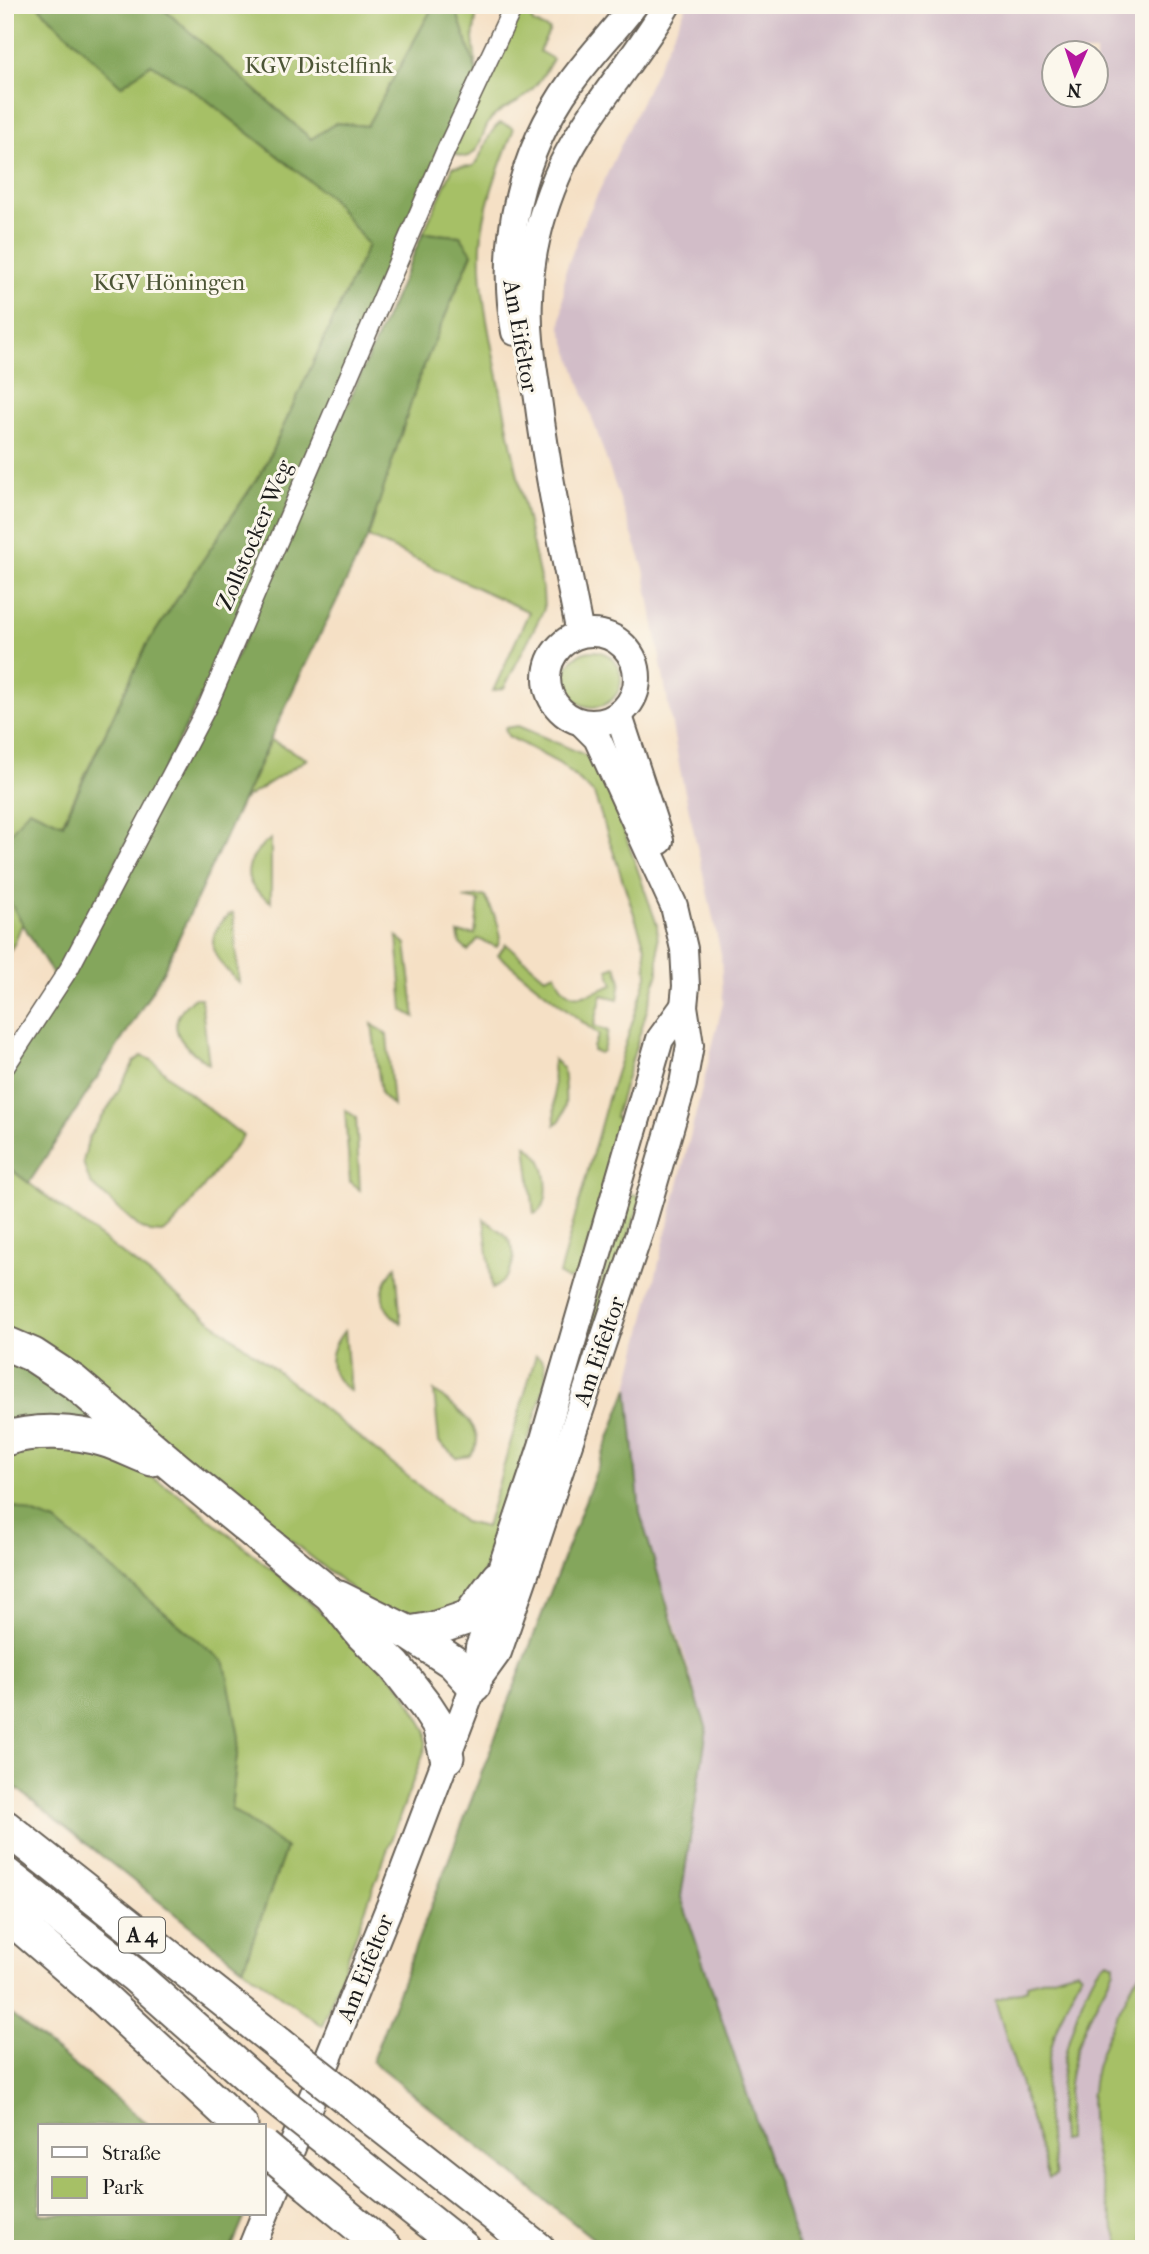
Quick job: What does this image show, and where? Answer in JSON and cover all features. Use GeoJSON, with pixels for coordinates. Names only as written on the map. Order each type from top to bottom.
{"type":"FeatureCollection","features":[{"type":"Feature","properties":{"kind":"highway"},"geometry":{"type":"LineString","coordinates":[[5,1343],[33,1355],[74,1382],[331,1595],[362,1634],[395,1665],[426,1706],[439,1726],[447,1757]]}},
{"type":"Feature","properties":{"kind":"highway"},"geometry":{"type":"LineString","coordinates":[[5,1439],[16,1435],[60,1432],[103,1439],[178,1470]]}},
{"type":"Feature","properties":{"kind":"highway"},"geometry":{"type":"LineString","coordinates":[[409,1633],[433,1629],[469,1617],[498,1578]]}},
{"type":"Feature","properties":{"kind":"highway"},"geometry":{"type":"LineString","coordinates":[[331,1595],[409,1633],[453,1662],[474,1685]]}},
{"type":"Feature","properties":{"kind":"highway"},"geometry":{"type":"LineString","coordinates":[[395,1665],[447,1690],[474,1685]]}},
{"type":"Feature","properties":{"kind":"highway","name":"A 4"},"geometry":{"type":"LineString","coordinates":[[5,1826],[538,2249]]}},
{"type":"Feature","properties":{"kind":"highway","name":"A 4"},"geometry":{"type":"LineString","coordinates":[[5,1874],[134,1975],[257,2084],[464,2249]]}},
{"type":"Feature","properties":{"kind":"highway"},"geometry":{"type":"LineString","coordinates":[[5,1912],[90,1986],[238,2124]]}},
{"type":"Feature","properties":{"kind":"highway","name":"A 4"},"geometry":{"type":"LineString","coordinates":[[5,1912],[257,2084]]}},
{"type":"Feature","properties":{"kind":"highway"},"geometry":{"type":"LineString","coordinates":[[266,2149],[386,2249]]}},
{"type":"Feature","properties":{"kind":"main road","name":"Am Eifeltor"},"geometry":{"type":"LineString","coordinates":[[634,5],[573,80],[533,152],[516,209],[509,267],[511,306],[544,449],[580,634],[560,646],[548,665],[548,693],[556,707],[568,717],[582,723],[597,738],[669,895]]}},
{"type":"Feature","properties":{"kind":"main road","name":"Am Eifeltor"},"geometry":{"type":"LineString","coordinates":[[544,449],[530,339],[528,297],[543,214],[561,167],[585,124],[644,44],[667,5]]}},
{"type":"Feature","properties":{"kind":"main road"},"geometry":{"type":"LineString","coordinates":[[580,634],[603,634],[622,644],[637,669],[637,687],[632,700],[619,716],[598,724],[582,723]]}},
{"type":"Feature","properties":{"kind":"main road","name":"Am Eifeltor"},"geometry":{"type":"LineString","coordinates":[[474,1685],[498,1652],[537,1539],[640,1231],[683,1084],[690,1045],[684,1006],[684,949],[669,895],[664,855],[619,716]]}},
{"type":"Feature","properties":{"kind":"main road","name":"Am Eifeltor"},"geometry":{"type":"LineString","coordinates":[[266,2212],[397,1888],[474,1685],[480,1647],[492,1614],[498,1578],[542,1446],[660,1039],[684,1006]]}},
{"type":"Feature","properties":{"kind":"main road","name":"Am Eifeltor"},"geometry":{"type":"LineString","coordinates":[[251,2249],[264,2216]]}},
{"type":"Feature","properties":{"kind":"street","name":"Zollstocker Weg"},"geometry":{"type":"LineString","coordinates":[[5,1067],[69,969],[208,705],[445,152],[514,5]]}},
{"type":"Feature","properties":{"kind":"shaded area"},"geometry":{"type":"Polygon","coordinates":[[[687,5],[1144,5],[1144,2249],[799,2249],[681,1897],[707,1728],[640,1513],[628,1388],[723,1003],[721,954],[680,770],[644,569],[561,328],[565,272],[583,225],[687,5]]]}},
{"type":"Feature","properties":{"kind":"green space","name":"KGV Höningen"},"geometry":{"type":"Polygon","coordinates":[[[5,5],[37,5],[121,85],[151,64],[203,97],[331,198],[368,245],[264,468],[146,646],[62,824],[14,944],[5,959],[5,5]]]}},
{"type":"Feature","properties":{"kind":"green space"},"geometry":{"type":"Polygon","coordinates":[[[37,5],[159,5],[311,139],[336,123],[367,126],[434,5],[451,5],[457,13],[477,73],[226,648],[56,980],[5,894],[5,840],[29,809],[63,824],[146,646],[264,468],[368,245],[331,198],[203,97],[151,64],[121,86],[37,5]]]}},
{"type":"Feature","properties":{"kind":"green space","name":"KGV Distelfink"},"geometry":{"type":"Polygon","coordinates":[[[159,5],[434,5],[367,126],[336,123],[311,139],[159,5]]]}},
{"type":"Feature","properties":{"kind":"green space"},"geometry":{"type":"Polygon","coordinates":[[[451,5],[478,5],[473,39],[477,73],[457,13],[451,5]]]}},
{"type":"Feature","properties":{"kind":"green space"},"geometry":{"type":"Polygon","coordinates":[[[523,5],[526,5],[533,23],[550,30],[539,51],[553,59],[528,94],[491,119],[476,150],[466,157],[458,155],[453,152],[523,5]]]}},
{"type":"Feature","properties":{"kind":"green space"},"geometry":{"type":"Polygon","coordinates":[[[500,123],[512,127],[513,131],[492,187],[482,230],[483,297],[543,592],[544,609],[504,688],[493,691],[529,612],[368,537],[420,375],[472,254],[460,236],[423,233],[453,167],[473,166],[495,127],[500,123]]]}},
{"type":"Feature","properties":{"kind":"green space"},"geometry":{"type":"Polygon","coordinates":[[[423,233],[460,236],[472,253],[420,375],[368,537],[295,686],[163,972],[29,1183],[5,1165],[5,1075],[238,653],[423,233]]]}},
{"type":"Feature","properties":{"kind":"green space"},"geometry":{"type":"Polygon","coordinates":[[[588,651],[598,651],[613,659],[619,668],[619,690],[613,699],[598,707],[588,707],[570,695],[565,684],[565,674],[577,656],[588,651]]]}},
{"type":"Feature","properties":{"kind":"green space"},"geometry":{"type":"Polygon","coordinates":[[[518,726],[592,758],[604,774],[657,925],[658,973],[615,1117],[627,1122],[578,1275],[568,1280],[559,1274],[607,1102],[647,976],[645,947],[594,794],[562,765],[508,736],[505,728],[518,726]]]}},
{"type":"Feature","properties":{"kind":"green space"},"geometry":{"type":"Polygon","coordinates":[[[271,740],[307,759],[244,799],[271,740]]]}},
{"type":"Feature","properties":{"kind":"green space"},"geometry":{"type":"Polygon","coordinates":[[[271,839],[271,902],[254,888],[248,870],[261,847],[271,839]]]}},
{"type":"Feature","properties":{"kind":"green space"},"geometry":{"type":"Polygon","coordinates":[[[485,896],[499,928],[499,941],[497,947],[478,939],[468,951],[460,944],[458,933],[475,934],[479,901],[463,898],[485,896]]]}},
{"type":"Feature","properties":{"kind":"green space"},"geometry":{"type":"Polygon","coordinates":[[[233,913],[239,983],[218,959],[213,944],[220,924],[233,913]]]}},
{"type":"Feature","properties":{"kind":"green space"},"geometry":{"type":"Polygon","coordinates":[[[397,936],[406,944],[415,1017],[403,1010],[397,936]]]}},
{"type":"Feature","properties":{"kind":"green space"},"geometry":{"type":"Polygon","coordinates":[[[506,944],[545,977],[555,973],[565,991],[572,995],[579,996],[613,985],[608,969],[616,966],[621,981],[618,999],[602,995],[594,1026],[608,1031],[603,1051],[593,1051],[599,1035],[498,955],[506,944]]]}},
{"type":"Feature","properties":{"kind":"green space"},"geometry":{"type":"Polygon","coordinates":[[[194,998],[201,998],[209,1064],[183,1043],[178,1035],[178,1017],[194,998]]]}},
{"type":"Feature","properties":{"kind":"green space"},"geometry":{"type":"Polygon","coordinates":[[[372,1024],[387,1035],[393,1106],[381,1094],[372,1024]]]}},
{"type":"Feature","properties":{"kind":"green space"},"geometry":{"type":"Polygon","coordinates":[[[141,1056],[152,1060],[176,1083],[243,1136],[181,1216],[162,1233],[139,1227],[90,1183],[83,1162],[89,1137],[134,1062],[141,1056]]]}},
{"type":"Feature","properties":{"kind":"green space"},"geometry":{"type":"Polygon","coordinates":[[[553,1059],[563,1068],[565,1090],[563,1114],[555,1125],[553,1059]]]}},
{"type":"Feature","properties":{"kind":"green space"},"geometry":{"type":"Polygon","coordinates":[[[345,1110],[356,1117],[360,1190],[350,1182],[345,1110]]]}},
{"type":"Feature","properties":{"kind":"green space"},"geometry":{"type":"Polygon","coordinates":[[[526,1145],[539,1157],[546,1179],[544,1204],[534,1214],[526,1145]]]}},
{"type":"Feature","properties":{"kind":"green space"},"geometry":{"type":"Polygon","coordinates":[[[5,1165],[272,1367],[464,1522],[486,1527],[536,1355],[540,1357],[545,1367],[545,1384],[500,1536],[474,1593],[456,1607],[417,1622],[373,1606],[115,1401],[5,1330],[5,1165]]]}},
{"type":"Feature","properties":{"kind":"green space"},"geometry":{"type":"Polygon","coordinates":[[[632,1194],[642,1197],[538,1496],[619,1219],[632,1194]]]}},
{"type":"Feature","properties":{"kind":"green space"},"geometry":{"type":"Polygon","coordinates":[[[484,1219],[509,1240],[513,1256],[510,1271],[492,1289],[484,1219]]]}},
{"type":"Feature","properties":{"kind":"green space"},"geometry":{"type":"Polygon","coordinates":[[[396,1266],[401,1323],[388,1310],[383,1296],[386,1282],[396,1266]]]}},
{"type":"Feature","properties":{"kind":"green space"},"geometry":{"type":"Polygon","coordinates":[[[345,1330],[350,1391],[336,1378],[331,1363],[334,1347],[345,1330]]]}},
{"type":"Feature","properties":{"kind":"green space"},"geometry":{"type":"Polygon","coordinates":[[[5,1358],[45,1380],[104,1425],[5,1425],[5,1358]]]}},
{"type":"Feature","properties":{"kind":"green space"},"geometry":{"type":"Polygon","coordinates":[[[628,1388],[640,1513],[707,1729],[681,1897],[799,2249],[606,2249],[372,2061],[628,1388]]]}},
{"type":"Feature","properties":{"kind":"green space"},"geometry":{"type":"Polygon","coordinates":[[[434,1391],[468,1419],[474,1428],[476,1447],[469,1456],[457,1458],[439,1442],[434,1391]]]}},
{"type":"Feature","properties":{"kind":"green space"},"geometry":{"type":"Polygon","coordinates":[[[42,1447],[78,1448],[110,1458],[150,1476],[179,1494],[293,1587],[401,1686],[426,1730],[426,1746],[322,2026],[243,1968],[286,1848],[231,1809],[239,1737],[16,1507],[5,1510],[5,1456],[42,1447]]]}},
{"type":"Feature","properties":{"kind":"green space"},"geometry":{"type":"Polygon","coordinates":[[[15,1507],[56,1522],[225,1663],[239,1737],[231,1809],[286,1848],[243,1968],[5,1779],[5,1510],[15,1507]]]}},
{"type":"Feature","properties":{"kind":"green space"},"geometry":{"type":"Polygon","coordinates":[[[1108,1961],[1114,1964],[1114,1970],[1080,2038],[1068,2093],[1067,2139],[1061,2140],[1060,2084],[1066,2049],[1091,1981],[1100,1967],[1108,1961]]]}},
{"type":"Feature","properties":{"kind":"green space"},"geometry":{"type":"Polygon","coordinates":[[[1144,1968],[1144,2249],[1121,2249],[1095,2152],[1091,2104],[1100,2054],[1117,2014],[1144,1968]]]}},
{"type":"Feature","properties":{"kind":"green space"},"geometry":{"type":"Polygon","coordinates":[[[1077,1970],[1081,1974],[1056,2030],[1047,2071],[1046,2112],[1056,2175],[1049,2178],[995,2000],[1027,1989],[1027,1984],[1077,1970]]]}},
{"type":"Feature","properties":{"kind":"green space"},"geometry":{"type":"Polygon","coordinates":[[[5,2010],[148,2124],[38,2124],[38,2216],[245,2216],[231,2249],[5,2249],[5,2010]]]}}]}
